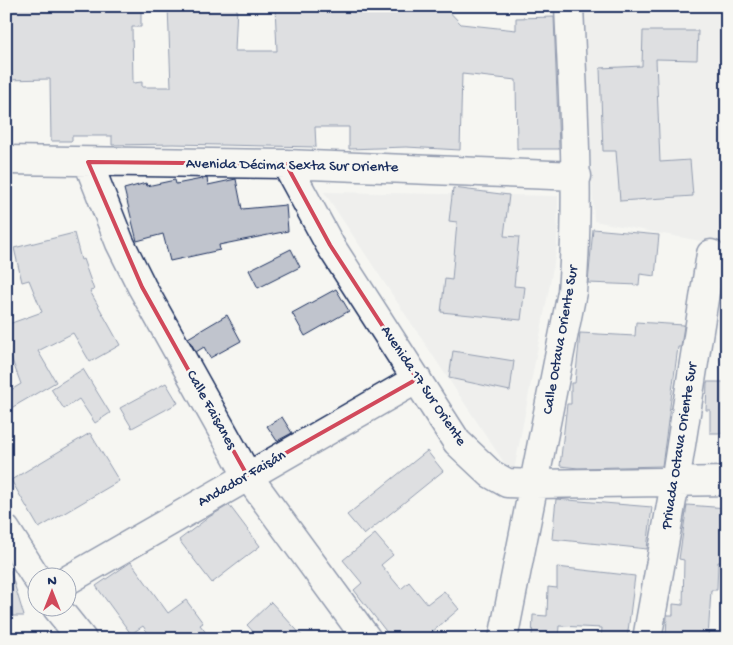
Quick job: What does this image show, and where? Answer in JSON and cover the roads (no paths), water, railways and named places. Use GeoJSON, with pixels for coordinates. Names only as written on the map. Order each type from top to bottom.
{"type":"FeatureCollection","features":[{"type":"Feature","properties":{"kind":"street","name":"Calle Octava Oriente Sur"},"geometry":{"type":"LineString","coordinates":[[503,639],[572,292],[576,242],[577,176],[569,6]]}},
{"type":"Feature","properties":{"kind":"street","name":"Avenida Décima Sexta Sur Oriente"},"geometry":{"type":"LineString","coordinates":[[6,160],[286,164],[577,176]]}},
{"type":"Feature","properties":{"kind":"street","name":"Calle Faisanes"},"geometry":{"type":"LineString","coordinates":[[88,162],[120,243],[142,287],[247,475],[367,639]]}},
{"type":"Feature","properties":{"kind":"street","name":"Avenida 17 Sur Oriente"},"geometry":{"type":"LineString","coordinates":[[286,164],[330,245],[458,442],[490,474],[507,482],[535,484],[727,481]]}},
{"type":"Feature","properties":{"kind":"street","name":"Privada Octava Oriente Sur"},"geometry":{"type":"LineString","coordinates":[[647,639],[675,483],[712,254]]}},
{"type":"Feature","properties":{"kind":"street","name":"Andador Faisán"},"geometry":{"type":"LineString","coordinates":[[78,574],[247,475],[417,379]]}},
{"type":"Feature","properties":{"kind":"street"},"geometry":{"type":"LineString","coordinates":[[6,530],[30,568]]}},
{"type":"Feature","properties":{"kind":"street"},"geometry":{"type":"LineString","coordinates":[[65,618],[82,639]]}}]}
